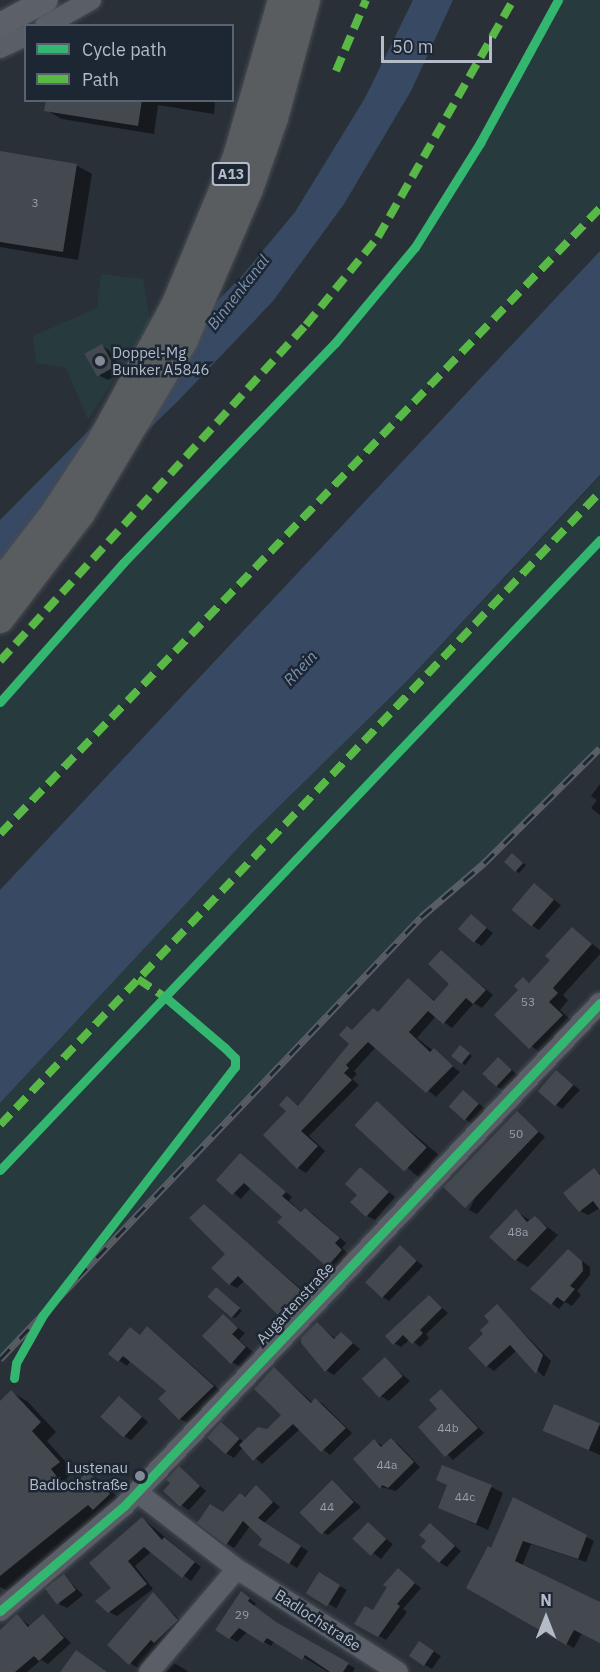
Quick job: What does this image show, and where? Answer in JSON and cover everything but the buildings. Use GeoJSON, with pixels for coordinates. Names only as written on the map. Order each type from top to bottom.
{"type":"FeatureCollection","features":[{"type":"Feature","properties":{"kind":"highway","name":"A13"},"geometry":{"type":"LineString","coordinates":[[2,581],[54,514],[100,444],[158,340],[207,235],[237,157],[282,0]]}},
{"type":"Feature","properties":{"kind":"highway","name":"A13"},"geometry":{"type":"LineString","coordinates":[[0,619],[81,513],[167,373],[216,271],[270,129],[306,0]]}},
{"type":"Feature","properties":{"kind":"main road"},"geometry":{"type":"LineString","coordinates":[[0,25],[46,0]]}},
{"type":"Feature","properties":{"kind":"street"},"geometry":{"type":"LineString","coordinates":[[49,24],[91,0]]}},
{"type":"Feature","properties":{"kind":"street"},"geometry":{"type":"LineString","coordinates":[[0,48],[24,37]]}},
{"type":"Feature","properties":{"kind":"street","name":"Augartenstraße"},"geometry":{"type":"LineString","coordinates":[[0,1611],[137,1492],[600,1003]]}},
{"type":"Feature","properties":{"kind":"street","name":"Badlochstraße"},"geometry":{"type":"LineString","coordinates":[[137,1492],[237,1569],[398,1672]]}},
{"type":"Feature","properties":{"kind":"street"},"geometry":{"type":"LineString","coordinates":[[149,1672],[237,1569]]}},
{"type":"Feature","properties":{"kind":"green space"},"geometry":{"type":"Polygon","coordinates":[[[558,0],[600,0],[600,208],[0,834],[0,701],[123,563],[335,343],[415,247],[558,0]]]}},
{"type":"Feature","properties":{"kind":"green space"},"geometry":{"type":"Polygon","coordinates":[[[101,274],[143,279],[150,322],[88,420],[66,368],[36,363],[33,336],[97,308],[101,274]]]}},
{"type":"Feature","properties":{"kind":"green space"},"geometry":{"type":"Polygon","coordinates":[[[600,477],[600,745],[484,863],[421,917],[0,1358],[0,1103],[251,834],[407,681],[600,477]]]}},
{"type":"Feature","properties":{"kind":"water","name":"Binnenkanal"},"geometry":{"type":"Polygon","coordinates":[[[413,0],[453,0],[411,91],[344,204],[273,301],[178,401],[0,573],[0,520],[241,277],[295,212],[365,98],[413,0]]]}},
{"type":"Feature","properties":{"kind":"water","name":"Rhein"},"geometry":{"type":"Polygon","coordinates":[[[600,251],[600,475],[407,681],[251,834],[0,1103],[0,890],[600,251]]]}},
{"type":"Feature","properties":{"kind":"railway"},"geometry":{"type":"LineString","coordinates":[[0,1359],[421,917],[484,863],[600,748]]}},
{"type":"Feature","properties":{"kind":"marked path"},"geometry":{"type":"LineString","coordinates":[[336,71],[366,0]]}},
{"type":"Feature","properties":{"kind":"marked path"},"geometry":{"type":"LineString","coordinates":[[0,661],[306,325],[378,237],[513,0]]}},
{"type":"Feature","properties":{"kind":"marked path"},"geometry":{"type":"LineString","coordinates":[[0,834],[600,208]]}},
{"type":"Feature","properties":{"kind":"marked path"},"geometry":{"type":"LineString","coordinates":[[0,1125],[600,492]]}},
{"type":"Feature","properties":{"kind":"marked path"},"geometry":{"type":"LineString","coordinates":[[138,979],[169,1000]]}},
{"type":"Feature","properties":{"kind":"cycle path"},"geometry":{"type":"LineString","coordinates":[[0,702],[123,563],[335,343],[415,247],[480,143],[558,0]]}},
{"type":"Feature","properties":{"kind":"cycle path"},"geometry":{"type":"LineString","coordinates":[[0,1170],[600,540]]}},
{"type":"Feature","properties":{"kind":"cycle path"},"geometry":{"type":"LineString","coordinates":[[14,1378],[16,1363],[43,1315],[235,1067],[235,1058],[165,997]]}},
{"type":"Feature","properties":{"kind":"cycle path"},"geometry":{"type":"LineString","coordinates":[[0,1611],[124,1506],[600,1003]]}},
{"type":"Feature","properties":{"kind":"place","name":"Doppel-Mg Bunker A5846"},"geometry":{"type":"Point","coordinates":[100,361]}},
{"type":"Feature","properties":{"kind":"place","name":"Lustenau Badlochstraße"},"geometry":{"type":"Point","coordinates":[140,1476]}}]}
